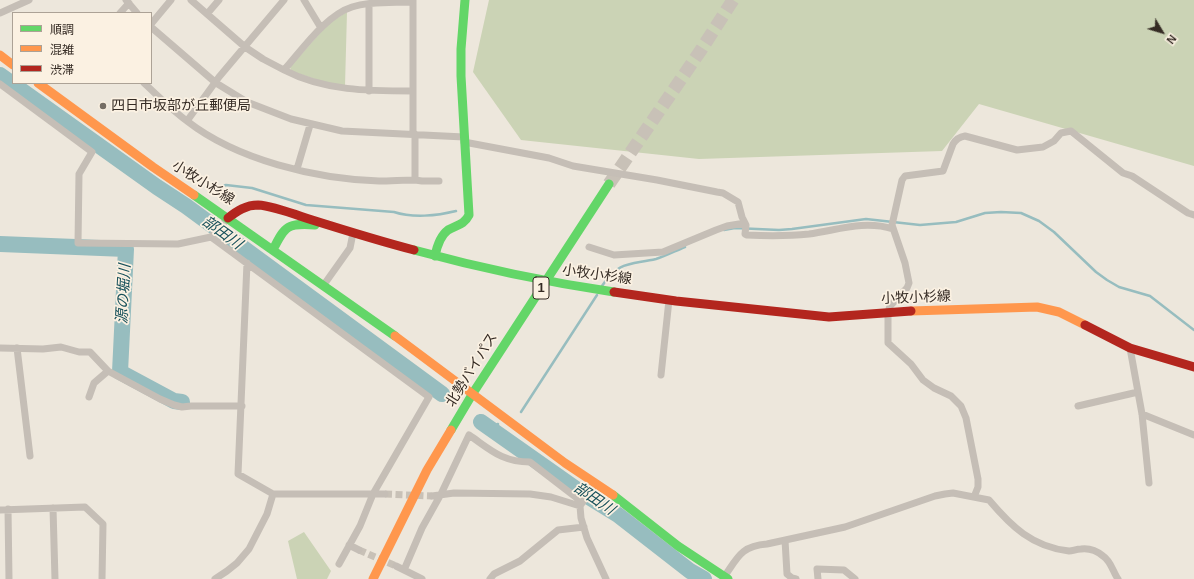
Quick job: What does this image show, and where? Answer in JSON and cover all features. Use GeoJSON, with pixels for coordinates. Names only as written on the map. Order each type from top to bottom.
{"type":"FeatureCollection","features":[{"type":"Feature","properties":{"kind":"main road"},"geometry":{"type":"LineString","coordinates":[[435,256],[439,242],[443,236],[447,231],[463,224],[469,210],[464,140],[461,49],[465,0]]}},
{"type":"Feature","properties":{"kind":"main road"},"geometry":{"type":"LineString","coordinates":[[0,55],[12,64]]}},
{"type":"Feature","properties":{"kind":"main road","name":"小牧小杉線"},"geometry":{"type":"LineString","coordinates":[[39,84],[225,221],[241,209],[259,205],[435,256],[514,275],[564,285],[669,300],[829,317],[888,312],[1038,307],[1058,312],[1130,348],[1194,367]]}},
{"type":"Feature","properties":{"kind":"main road","name":"北勢バイパス"},"geometry":{"type":"LineString","coordinates":[[373,579],[427,470],[473,393],[609,184]]}},
{"type":"Feature","properties":{"kind":"main road"},"geometry":{"type":"LineString","coordinates":[[225,221],[273,250],[377,322],[473,393],[593,486],[618,499],[678,546],[726,578]]}},
{"type":"Feature","properties":{"kind":"main road"},"geometry":{"type":"LineString","coordinates":[[273,250],[281,233],[288,226],[297,224],[334,226]]}},
{"type":"Feature","properties":{"kind":"street"},"geometry":{"type":"LineString","coordinates":[[0,13],[29,0]]}},
{"type":"Feature","properties":{"kind":"street"},"geometry":{"type":"LineString","coordinates":[[152,25],[171,0]]}},
{"type":"Feature","properties":{"kind":"street"},"geometry":{"type":"LineString","coordinates":[[191,0],[245,47],[263,60],[306,80],[332,86],[370,91],[413,91]]}},
{"type":"Feature","properties":{"kind":"street"},"geometry":{"type":"LineString","coordinates":[[207,14],[219,0]]}},
{"type":"Feature","properties":{"kind":"street"},"geometry":{"type":"LineString","coordinates":[[187,121],[284,0]]}},
{"type":"Feature","properties":{"kind":"street"},"geometry":{"type":"LineString","coordinates":[[304,0],[321,28]]}},
{"type":"Feature","properties":{"kind":"street"},"geometry":{"type":"LineString","coordinates":[[121,12],[128,1],[136,12]]}},
{"type":"Feature","properties":{"kind":"street"},"geometry":{"type":"LineString","coordinates":[[284,70],[321,28],[341,12],[352,7],[369,4],[414,1],[413,91],[415,180]]}},
{"type":"Feature","properties":{"kind":"street"},"geometry":{"type":"LineString","coordinates":[[369,4],[370,91]]}},
{"type":"Feature","properties":{"kind":"street"},"geometry":{"type":"LineString","coordinates":[[152,27],[216,83],[247,102],[279,115],[310,125],[342,131],[414,134],[464,140],[549,158],[573,166],[724,193],[738,202],[742,217],[746,224],[745,234],[747,235],[781,236],[810,234],[866,225],[893,224]]}},
{"type":"Feature","properties":{"kind":"street"},"geometry":{"type":"LineString","coordinates":[[0,84],[92,152],[79,174],[78,243],[178,244],[213,235],[225,221]]}},
{"type":"Feature","properties":{"kind":"street"},"geometry":{"type":"LineString","coordinates":[[145,84],[187,121],[213,137],[238,150],[297,170],[345,178],[379,181],[439,181]]}},
{"type":"Feature","properties":{"kind":"street"},"geometry":{"type":"LineString","coordinates":[[297,170],[310,125]]}},
{"type":"Feature","properties":{"kind":"street"},"geometry":{"type":"LineString","coordinates":[[974,497],[978,487],[978,479],[965,413],[957,401],[951,396],[934,388],[923,380],[911,364],[888,343],[888,312],[890,306],[907,288],[909,283],[905,263],[893,224],[902,180],[905,176],[943,171],[954,144],[959,138],[965,136],[1017,150],[1043,147],[1054,141],[1061,133],[1071,131],[1123,173],[1132,176],[1188,213],[1194,215]]}},
{"type":"Feature","properties":{"kind":"street"},"geometry":{"type":"LineString","coordinates":[[589,247],[614,256],[663,252],[721,228],[746,224]]}},
{"type":"Feature","properties":{"kind":"street"},"geometry":{"type":"LineString","coordinates":[[323,286],[350,248],[353,233]]}},
{"type":"Feature","properties":{"kind":"street"},"geometry":{"type":"LineString","coordinates":[[213,235],[247,263],[429,397],[373,494],[360,526],[339,564]]}},
{"type":"Feature","properties":{"kind":"street"},"geometry":{"type":"LineString","coordinates":[[247,263],[238,474],[273,494],[385,494]]}},
{"type":"Feature","properties":{"kind":"street"},"geometry":{"type":"LineString","coordinates":[[661,375],[669,300]]}},
{"type":"Feature","properties":{"kind":"street"},"geometry":{"type":"LineString","coordinates":[[0,348],[61,347],[79,352],[90,352],[108,371],[160,399],[182,407],[242,406]]}},
{"type":"Feature","properties":{"kind":"street"},"geometry":{"type":"LineString","coordinates":[[17,348],[30,456]]}},
{"type":"Feature","properties":{"kind":"street"},"geometry":{"type":"LineString","coordinates":[[1130,348],[1142,414],[1149,483]]}},
{"type":"Feature","properties":{"kind":"street"},"geometry":{"type":"LineString","coordinates":[[89,397],[94,383],[108,371]]}},
{"type":"Feature","properties":{"kind":"street"},"geometry":{"type":"LineString","coordinates":[[1078,406],[1138,392]]}},
{"type":"Feature","properties":{"kind":"street"},"geometry":{"type":"LineString","coordinates":[[1142,414],[1194,435]]}},
{"type":"Feature","properties":{"kind":"street"},"geometry":{"type":"LineString","coordinates":[[404,570],[422,528],[441,494],[469,435],[503,458],[520,462],[530,462],[582,503]]}},
{"type":"Feature","properties":{"kind":"street"},"geometry":{"type":"LineString","coordinates":[[593,486],[582,503],[584,527],[587,538],[606,579]]}},
{"type":"Feature","properties":{"kind":"street"},"geometry":{"type":"LineString","coordinates":[[432,496],[454,493],[530,494],[582,503]]}},
{"type":"Feature","properties":{"kind":"street"},"geometry":{"type":"LineString","coordinates":[[726,578],[741,553],[747,548],[845,527],[935,496],[953,493],[989,500],[1005,520],[1035,541],[1056,549],[1071,551],[1080,548],[1098,553],[1108,560],[1118,579]]}},
{"type":"Feature","properties":{"kind":"street"},"geometry":{"type":"LineString","coordinates":[[214,579],[237,563],[249,549],[267,514],[273,494]]}},
{"type":"Feature","properties":{"kind":"street"},"geometry":{"type":"LineString","coordinates":[[9,579],[4,510],[85,507],[103,524],[102,579]]}},
{"type":"Feature","properties":{"kind":"street"},"geometry":{"type":"LineString","coordinates":[[53,508],[54,579]]}},
{"type":"Feature","properties":{"kind":"street"},"geometry":{"type":"LineString","coordinates":[[490,579],[494,574],[520,561],[558,530],[584,527]]}},
{"type":"Feature","properties":{"kind":"street"},"geometry":{"type":"LineString","coordinates":[[785,540],[787,574],[796,579]]}},
{"type":"Feature","properties":{"kind":"street"},"geometry":{"type":"LineString","coordinates":[[349,545],[359,550]]}},
{"type":"Feature","properties":{"kind":"street"},"geometry":{"type":"LineString","coordinates":[[396,566],[422,579]]}},
{"type":"Feature","properties":{"kind":"street"},"geometry":{"type":"LineString","coordinates":[[818,579],[818,569],[844,570],[855,579]]}},
{"type":"Feature","properties":{"kind":"green space"},"geometry":{"type":"Polygon","coordinates":[[[489,0],[1194,0],[1194,166],[979,104],[942,151],[699,159],[521,140],[473,72],[489,0]]]}},
{"type":"Feature","properties":{"kind":"green space"},"geometry":{"type":"Polygon","coordinates":[[[347,12],[345,86],[324,82],[291,71],[290,67],[329,23],[347,12]]]}},
{"type":"Feature","properties":{"kind":"green space"},"geometry":{"type":"Polygon","coordinates":[[[304,532],[331,571],[327,579],[297,579],[288,541],[304,532]]]}},
{"type":"Feature","properties":{"kind":"waterway","name":"部田川"},"geometry":{"type":"LineString","coordinates":[[0,75],[12,84]]}},
{"type":"Feature","properties":{"kind":"waterway","name":"部田川"},"geometry":{"type":"LineString","coordinates":[[13,84],[186,206],[442,394]]}},
{"type":"Feature","properties":{"kind":"waterway"},"geometry":{"type":"LineString","coordinates":[[215,189],[226,185],[252,188],[306,205],[394,212],[417,216],[456,211]]}},
{"type":"Feature","properties":{"kind":"waterway"},"geometry":{"type":"LineString","coordinates":[[724,230],[735,228],[779,230],[792,229],[866,219],[920,225],[956,222],[985,213],[1021,213],[1039,221],[1054,232],[1096,272],[1107,280],[1119,287],[1150,296],[1194,330]]}},
{"type":"Feature","properties":{"kind":"waterway","name":"源の堀川"},"geometry":{"type":"LineString","coordinates":[[0,244],[126,249],[120,372],[174,401],[182,402]]}},
{"type":"Feature","properties":{"kind":"waterway"},"geometry":{"type":"LineString","coordinates":[[602,286],[614,272],[625,265],[656,259],[685,247]]}},
{"type":"Feature","properties":{"kind":"waterway"},"geometry":{"type":"LineString","coordinates":[[521,412],[597,295]]}},
{"type":"Feature","properties":{"kind":"waterway","name":"部田川"},"geometry":{"type":"LineString","coordinates":[[481,422],[579,491],[618,515],[690,571],[704,579]]}},
{"type":"Feature","properties":{"kind":"waterway"},"geometry":{"type":"LineString","coordinates":[[490,427],[498,424]]}},
{"type":"Feature","properties":{"kind":"tunnel"},"geometry":{"type":"LineString","coordinates":[[609,184],[701,50],[733,0]]}},
{"type":"Feature","properties":{"kind":"tunnel"},"geometry":{"type":"LineString","coordinates":[[385,494],[432,496]]}},
{"type":"Feature","properties":{"kind":"tunnel"},"geometry":{"type":"LineString","coordinates":[[359,550],[396,566]]}},
{"type":"Feature","properties":{"kind":"traffic: fast"},"geometry":{"type":"LineString","coordinates":[[435,256],[443,235],[448,230],[463,223],[469,215],[461,76],[461,49],[465,0]]}},
{"type":"Feature","properties":{"kind":"traffic: fast"},"geometry":{"type":"LineString","coordinates":[[451,430],[473,393],[609,184]]}},
{"type":"Feature","properties":{"kind":"traffic: fast"},"geometry":{"type":"LineString","coordinates":[[194,195],[395,336]]}},
{"type":"Feature","properties":{"kind":"traffic: fast"},"geometry":{"type":"LineString","coordinates":[[273,250],[281,235],[288,227],[293,225],[315,225]]}},
{"type":"Feature","properties":{"kind":"traffic: fast"},"geometry":{"type":"LineString","coordinates":[[414,250],[513,274],[614,292]]}},
{"type":"Feature","properties":{"kind":"traffic: fast"},"geometry":{"type":"LineString","coordinates":[[613,495],[678,546],[728,579]]}},
{"type":"Feature","properties":{"kind":"traffic: slow"},"geometry":{"type":"LineString","coordinates":[[0,55],[12,64]]}},
{"type":"Feature","properties":{"kind":"traffic: slow"},"geometry":{"type":"LineString","coordinates":[[39,84],[194,195]]}},
{"type":"Feature","properties":{"kind":"traffic: slow"},"geometry":{"type":"LineString","coordinates":[[911,311],[1037,307],[1059,312],[1085,325]]}},
{"type":"Feature","properties":{"kind":"traffic: slow"},"geometry":{"type":"LineString","coordinates":[[395,336],[565,463],[613,495]]}},
{"type":"Feature","properties":{"kind":"traffic: slow"},"geometry":{"type":"LineString","coordinates":[[373,579],[427,470],[451,430]]}},
{"type":"Feature","properties":{"kind":"traffic: jam"},"geometry":{"type":"LineString","coordinates":[[228,218],[246,207],[254,205],[270,207],[414,250]]}},
{"type":"Feature","properties":{"kind":"traffic: jam"},"geometry":{"type":"LineString","coordinates":[[614,292],[676,301],[829,317],[911,311]]}},
{"type":"Feature","properties":{"kind":"traffic: jam"},"geometry":{"type":"LineString","coordinates":[[1085,325],[1130,348],[1194,367]]}},
{"type":"Feature","properties":{"kind":"place","name":"四日市坂部が丘郵便局"},"geometry":{"type":"Point","coordinates":[103,106]}}]}
